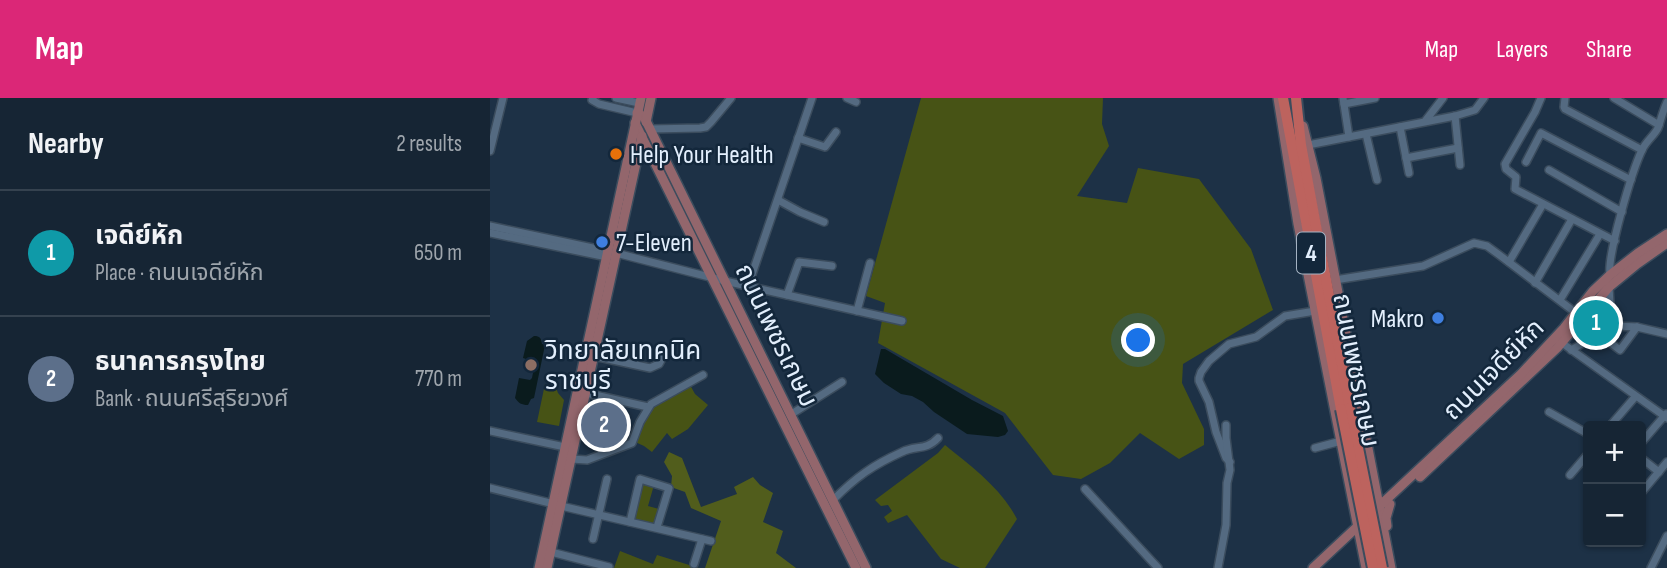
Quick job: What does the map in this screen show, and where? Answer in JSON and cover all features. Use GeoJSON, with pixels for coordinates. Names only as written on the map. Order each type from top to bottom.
{"type":"FeatureCollection","features":[{"type":"Feature","properties":{"kind":"highway","name":"ถนนเพชรเกษม"},"geometry":{"type":"LineString","coordinates":[[1280,98],[1382,568]]}},
{"type":"Feature","properties":{"kind":"highway","name":"ถนนเพชรเกษม"},"geometry":{"type":"LineString","coordinates":[[1296,99],[1301,145],[1373,568]]}},
{"type":"Feature","properties":{"kind":"main road"},"geometry":{"type":"LineString","coordinates":[[539,568],[586,393],[610,254],[642,136],[648,125],[651,98]]}},
{"type":"Feature","properties":{"kind":"main road","name":"4"},"geometry":{"type":"LineString","coordinates":[[1280,98],[1296,211],[1366,568]]}},
{"type":"Feature","properties":{"kind":"main road","name":"4"},"geometry":{"type":"LineString","coordinates":[[1296,99],[1308,145],[1391,568]]}},
{"type":"Feature","properties":{"kind":"main road"},"geometry":{"type":"LineString","coordinates":[[570,452],[639,105]]}},
{"type":"Feature","properties":{"kind":"main road","name":"ถนนเพชรเกษม"},"geometry":{"type":"LineString","coordinates":[[639,105],[833,500],[856,568]]}},
{"type":"Feature","properties":{"kind":"main road","name":"ถนนเพชรเกษม"},"geometry":{"type":"LineString","coordinates":[[635,123],[845,536],[866,568]]}},
{"type":"Feature","properties":{"kind":"main road","name":"ถนนเจดีย์หัก"},"geometry":{"type":"LineString","coordinates":[[1379,510],[1395,491],[1521,374],[1564,328],[1593,291],[1638,253],[1667,234]]}},
{"type":"Feature","properties":{"kind":"main road","name":"ถนนเจดีย์หัก"},"geometry":{"type":"LineString","coordinates":[[1379,510],[1390,504],[1525,379],[1562,343],[1609,287],[1667,243]]}},
{"type":"Feature","properties":{"kind":"main road"},"geometry":{"type":"LineString","coordinates":[[1374,484],[1383,491],[1395,491]]}},
{"type":"Feature","properties":{"kind":"main road"},"geometry":{"type":"LineString","coordinates":[[1348,538],[1353,502]]}},
{"type":"Feature","properties":{"kind":"main road"},"geometry":{"type":"LineString","coordinates":[[1384,537],[1390,504]]}},
{"type":"Feature","properties":{"kind":"main road"},"geometry":{"type":"LineString","coordinates":[[547,568],[557,505]]}},
{"type":"Feature","properties":{"kind":"main road"},"geometry":{"type":"LineString","coordinates":[[1314,568],[1379,510]]}},
{"type":"Feature","properties":{"kind":"main road"},"geometry":{"type":"LineString","coordinates":[[1348,538],[1363,551]]}},
{"type":"Feature","properties":{"kind":"street"},"geometry":{"type":"LineString","coordinates":[[490,151],[503,98]]}},
{"type":"Feature","properties":{"kind":"street"},"geometry":{"type":"LineString","coordinates":[[593,98],[592,100],[599,104],[639,105]]}},
{"type":"Feature","properties":{"kind":"street"},"geometry":{"type":"LineString","coordinates":[[616,98],[639,105]]}},
{"type":"Feature","properties":{"kind":"street"},"geometry":{"type":"LineString","coordinates":[[648,125],[706,127],[731,98]]}},
{"type":"Feature","properties":{"kind":"street"},"geometry":{"type":"LineString","coordinates":[[748,286],[812,98]]}},
{"type":"Feature","properties":{"kind":"street"},"geometry":{"type":"LineString","coordinates":[[846,98],[856,102]]}},
{"type":"Feature","properties":{"kind":"street"},"geometry":{"type":"LineString","coordinates":[[1349,137],[1343,101],[1375,98]]}},
{"type":"Feature","properties":{"kind":"street"},"geometry":{"type":"LineString","coordinates":[[1425,121],[1443,98]]}},
{"type":"Feature","properties":{"kind":"street"},"geometry":{"type":"LineString","coordinates":[[1308,145],[1455,117],[1475,110],[1484,98]]}},
{"type":"Feature","properties":{"kind":"street"},"geometry":{"type":"LineString","coordinates":[[1541,98],[1505,166],[1516,177],[1515,189],[1615,241]]}},
{"type":"Feature","properties":{"kind":"street"},"geometry":{"type":"LineString","coordinates":[[1565,98],[1565,109],[1642,150]]}},
{"type":"Feature","properties":{"kind":"street"},"geometry":{"type":"LineString","coordinates":[[1614,98],[1659,125]]}},
{"type":"Feature","properties":{"kind":"street"},"geometry":{"type":"LineString","coordinates":[[1610,275],[1615,241],[1631,180],[1642,150],[1656,132],[1667,103]]}},
{"type":"Feature","properties":{"kind":"street"},"geometry":{"type":"LineString","coordinates":[[1455,117],[1460,165]]}},
{"type":"Feature","properties":{"kind":"street"},"geometry":{"type":"LineString","coordinates":[[1400,127],[1409,173]]}},
{"type":"Feature","properties":{"kind":"street"},"geometry":{"type":"LineString","coordinates":[[798,138],[825,147],[836,132]]}},
{"type":"Feature","properties":{"kind":"street"},"geometry":{"type":"LineString","coordinates":[[1366,134],[1377,180]]}},
{"type":"Feature","properties":{"kind":"street"},"geometry":{"type":"LineString","coordinates":[[1526,162],[1541,134],[1631,180]]}},
{"type":"Feature","properties":{"kind":"street"},"geometry":{"type":"LineString","coordinates":[[1406,158],[1458,148]]}},
{"type":"Feature","properties":{"kind":"street"},"geometry":{"type":"LineString","coordinates":[[1549,170],[1622,212]]}},
{"type":"Feature","properties":{"kind":"street"},"geometry":{"type":"LineString","coordinates":[[778,200],[824,222]]}},
{"type":"Feature","properties":{"kind":"street"},"geometry":{"type":"LineString","coordinates":[[1509,262],[1544,204]]}},
{"type":"Feature","properties":{"kind":"street"},"geometry":{"type":"LineString","coordinates":[[1535,283],[1572,219]]}},
{"type":"Feature","properties":{"kind":"street"},"geometry":{"type":"LineString","coordinates":[[490,226],[522,237]]}},
{"type":"Feature","properties":{"kind":"street"},"geometry":{"type":"LineString","coordinates":[[490,233],[610,254],[902,321]]}},
{"type":"Feature","properties":{"kind":"street"},"geometry":{"type":"LineString","coordinates":[[1560,300],[1600,234]]}},
{"type":"Feature","properties":{"kind":"street"},"geometry":{"type":"LineString","coordinates":[[1335,280],[1423,266],[1474,243],[1487,246],[1576,313]]}},
{"type":"Feature","properties":{"kind":"street"},"geometry":{"type":"LineString","coordinates":[[787,295],[799,262],[832,266]]}},
{"type":"Feature","properties":{"kind":"street"},"geometry":{"type":"LineString","coordinates":[[857,311],[870,263]]}},
{"type":"Feature","properties":{"kind":"street"},"geometry":{"type":"LineString","coordinates":[[1609,287],[1611,320],[1614,326]]}},
{"type":"Feature","properties":{"kind":"street"},"geometry":{"type":"LineString","coordinates":[[1230,462],[1226,458],[1209,402],[1199,382],[1201,372],[1209,360],[1229,344],[1256,337],[1285,316],[1315,311]]}},
{"type":"Feature","properties":{"kind":"street"},"geometry":{"type":"LineString","coordinates":[[1571,350],[1614,326],[1637,327],[1667,334]]}},
{"type":"Feature","properties":{"kind":"street"},"geometry":{"type":"LineString","coordinates":[[1600,335],[1620,350],[1637,327]]}},
{"type":"Feature","properties":{"kind":"street"},"geometry":{"type":"LineString","coordinates":[[1562,343],[1635,397],[1666,415],[1646,437]]}},
{"type":"Feature","properties":{"kind":"street"},"geometry":{"type":"LineString","coordinates":[[594,356],[650,368],[659,364],[666,351]]}},
{"type":"Feature","properties":{"kind":"street"},"geometry":{"type":"LineString","coordinates":[[490,431],[570,452],[587,460],[632,443],[651,404],[703,375]]}},
{"type":"Feature","properties":{"kind":"street"},"geometry":{"type":"LineString","coordinates":[[790,415],[842,382]]}},
{"type":"Feature","properties":{"kind":"street"},"geometry":{"type":"LineString","coordinates":[[586,393],[648,407]]}},
{"type":"Feature","properties":{"kind":"street"},"geometry":{"type":"LineString","coordinates":[[1614,421],[1635,397]]}},
{"type":"Feature","properties":{"kind":"street"},"geometry":{"type":"LineString","coordinates":[[1549,412],[1583,431]]}},
{"type":"Feature","properties":{"kind":"street"},"geometry":{"type":"LineString","coordinates":[[1218,568],[1226,527],[1230,462],[1226,425]]}},
{"type":"Feature","properties":{"kind":"street"},"geometry":{"type":"LineString","coordinates":[[833,500],[866,470],[906,450],[929,446],[938,438]]}},
{"type":"Feature","properties":{"kind":"street"},"geometry":{"type":"LineString","coordinates":[[1315,448],[1341,441]]}},
{"type":"Feature","properties":{"kind":"street"},"geometry":{"type":"LineString","coordinates":[[1570,475],[1583,460]]}},
{"type":"Feature","properties":{"kind":"street"},"geometry":{"type":"LineString","coordinates":[[1646,462],[1659,472]]}},
{"type":"Feature","properties":{"kind":"street"},"geometry":{"type":"LineString","coordinates":[[1646,487],[1667,462]]}},
{"type":"Feature","properties":{"kind":"street"},"geometry":{"type":"LineString","coordinates":[[593,540],[607,479]]}},
{"type":"Feature","properties":{"kind":"street"},"geometry":{"type":"LineString","coordinates":[[630,522],[640,479],[669,488],[657,527]]}},
{"type":"Feature","properties":{"kind":"street"},"geometry":{"type":"LineString","coordinates":[[490,488],[710,541]]}},
{"type":"Feature","properties":{"kind":"street"},"geometry":{"type":"LineString","coordinates":[[1084,489],[1158,568]]}},
{"type":"Feature","properties":{"kind":"street"},"geometry":{"type":"LineString","coordinates":[[1651,568],[1667,536]]}},
{"type":"Feature","properties":{"kind":"street"},"geometry":{"type":"LineString","coordinates":[[694,564],[702,539]]}},
{"type":"Feature","properties":{"kind":"street"},"geometry":{"type":"LineString","coordinates":[[551,552],[609,567]]}},
{"type":"Feature","properties":{"kind":"green space"},"geometry":{"type":"Polygon","coordinates":[[[921,98],[1103,98],[1102,124],[1109,146],[1077,196],[1127,203],[1138,168],[1199,179],[1251,249],[1273,310],[1183,364],[1182,383],[1204,429],[1204,445],[1179,459],[1140,433],[1110,463],[1081,479],[1053,475],[1005,413],[878,343],[885,303],[866,296],[921,98]]]}},
{"type":"Feature","properties":{"kind":"green space"},"geometry":{"type":"Polygon","coordinates":[[[689,383],[695,394],[708,405],[688,429],[672,439],[667,433],[652,452],[633,441],[648,407],[689,383]]]}},
{"type":"Feature","properties":{"kind":"green space"},"geometry":{"type":"Polygon","coordinates":[[[545,384],[555,385],[564,400],[559,426],[537,422],[545,384]]]}},
{"type":"Feature","properties":{"kind":"green space"},"geometry":{"type":"Polygon","coordinates":[[[945,445],[1003,497],[1017,519],[985,568],[960,568],[941,559],[907,515],[888,523],[884,517],[892,511],[888,505],[881,506],[875,500],[945,445]]]}},
{"type":"Feature","properties":{"kind":"green space"},"geometry":{"type":"Polygon","coordinates":[[[669,452],[682,458],[701,507],[737,494],[734,487],[753,477],[773,493],[763,522],[783,531],[776,553],[796,568],[705,568],[721,521],[691,508],[685,492],[671,487],[672,476],[664,462],[669,452]]]}},
{"type":"Feature","properties":{"kind":"green space"},"geometry":{"type":"Polygon","coordinates":[[[642,481],[654,485],[648,506],[659,509],[654,524],[634,519],[642,481]]]}},
{"type":"Feature","properties":{"kind":"green space"},"geometry":{"type":"Polygon","coordinates":[[[620,551],[653,564],[657,555],[699,568],[614,568],[620,551]]]}},
{"type":"Feature","properties":{"kind":"shaded area"},"geometry":{"type":"Polygon","coordinates":[[[534,336],[539,337],[545,345],[534,398],[526,405],[515,398],[519,378],[532,378],[535,362],[523,358],[527,341],[534,336]]]}},
{"type":"Feature","properties":{"kind":"shaded area"},"geometry":{"type":"Polygon","coordinates":[[[881,349],[1003,416],[1008,431],[998,437],[967,434],[923,402],[901,394],[875,374],[881,349]]]}},
{"type":"Feature","properties":{"kind":"place","name":"Help Your Health"},"geometry":{"type":"Point","coordinates":[616,154]}},
{"type":"Feature","properties":{"kind":"place","name":"7-Eleven"},"geometry":{"type":"Point","coordinates":[602,242]}},
{"type":"Feature","properties":{"kind":"place","name":"Makro"},"geometry":{"type":"Point","coordinates":[1438,318]}},
{"type":"Feature","properties":{"kind":"place","name":"เจดีย์หัก"},"geometry":{"type":"Point","coordinates":[1596,323]}},
{"type":"Feature","properties":{"kind":"place","name":"วิทยาลัยเทคนิค ราชบุรี"},"geometry":{"type":"Point","coordinates":[531,365]}},
{"type":"Feature","properties":{"kind":"place","name":"ธนาคารกรุงไทย"},"geometry":{"type":"Point","coordinates":[604,425]}}]}
